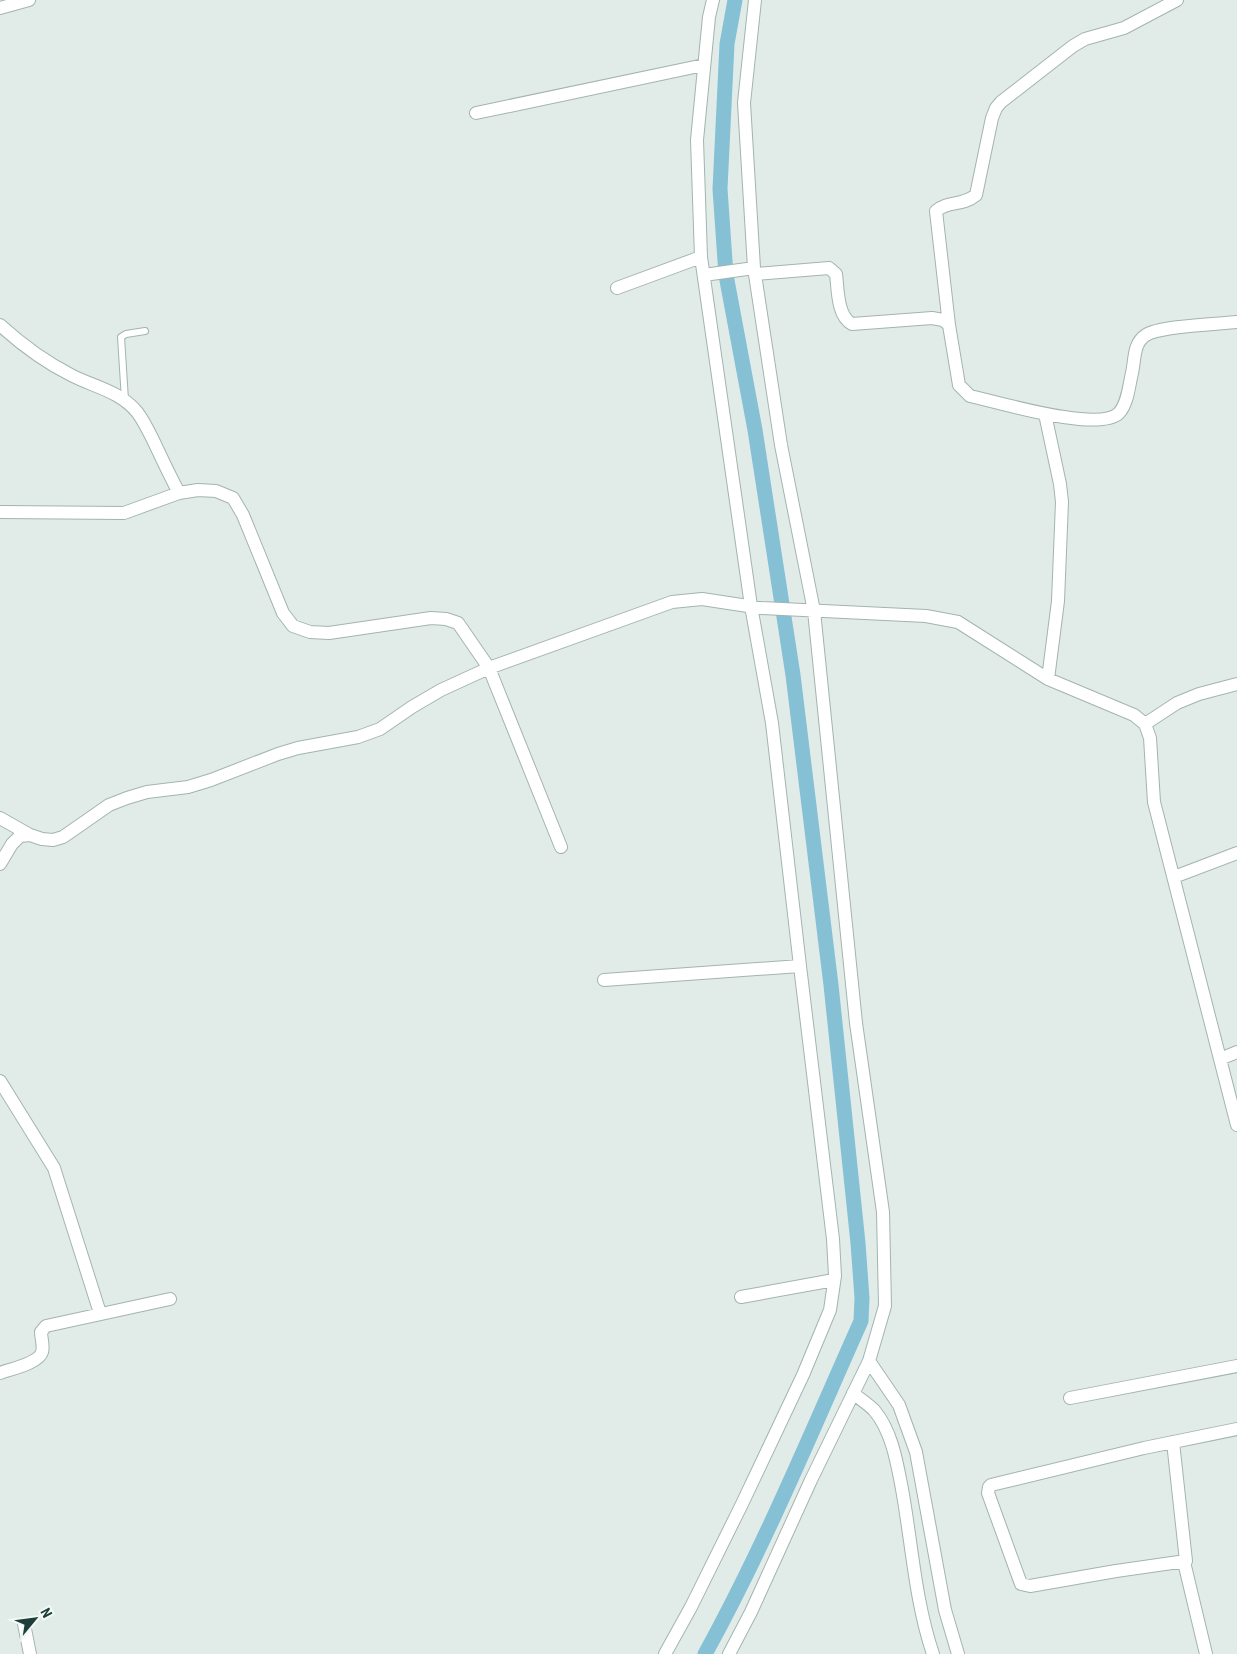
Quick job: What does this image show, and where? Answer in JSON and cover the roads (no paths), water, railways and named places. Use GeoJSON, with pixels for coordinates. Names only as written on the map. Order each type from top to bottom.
{"type":"FeatureCollection","features":[{"type":"Feature","properties":{"kind":"street"},"geometry":{"type":"LineString","coordinates":[[0,8],[29,0]]}},
{"type":"Feature","properties":{"kind":"street"},"geometry":{"type":"LineString","coordinates":[[665,1654],[718,1553],[802,1375],[830,1310],[834,1280],[833,1239],[772,723],[708,275],[702,257],[696,140],[713,0]]}},
{"type":"Feature","properties":{"kind":"street"},"geometry":{"type":"LineString","coordinates":[[729,1654],[751,1612],[811,1480],[870,1361],[885,1306],[883,1212],[856,1023],[807,610],[781,445],[750,270],[744,103],[755,0]]}},
{"type":"Feature","properties":{"kind":"street"},"geometry":{"type":"LineString","coordinates":[[1177,0],[1124,28],[1085,39],[1006,97],[996,108],[992,118],[976,195],[962,203],[941,207],[936,212],[949,326],[959,384],[970,396],[1045,414],[1096,420],[1111,418],[1119,413],[1125,403],[1134,366],[1135,351],[1139,342],[1146,335],[1162,330],[1237,322]]}},
{"type":"Feature","properties":{"kind":"street"},"geometry":{"type":"LineString","coordinates":[[476,113],[704,65]]}},
{"type":"Feature","properties":{"kind":"street"},"geometry":{"type":"LineString","coordinates":[[617,288],[702,257]]}},
{"type":"Feature","properties":{"kind":"street"},"geometry":{"type":"LineString","coordinates":[[708,275],[750,270],[829,268],[836,274],[842,313],[846,320],[852,324],[932,318],[943,320],[949,326]]}},
{"type":"Feature","properties":{"kind":"street"},"geometry":{"type":"LineString","coordinates":[[0,325],[24,347],[74,377],[112,392],[137,412],[179,493]]}},
{"type":"Feature","properties":{"kind":"street"},"geometry":{"type":"LineString","coordinates":[[1045,414],[1062,502],[1058,601],[1048,680]]}},
{"type":"Feature","properties":{"kind":"street"},"geometry":{"type":"LineString","coordinates":[[0,512],[124,513],[179,493],[198,490],[216,491],[233,498],[243,515],[279,604],[293,626],[310,632],[329,632],[431,618],[446,619],[458,624],[489,668],[561,847]]}},
{"type":"Feature","properties":{"kind":"street"},"geometry":{"type":"LineString","coordinates":[[0,818],[30,835],[53,840],[63,836],[109,805],[127,798],[147,792],[188,786],[211,780],[278,754],[298,748],[358,737],[380,729],[419,702],[489,668],[672,602],[702,599],[720,600],[756,607],[926,616],[958,622],[1048,680],[1134,714],[1144,724],[1150,738],[1154,802],[1237,1125]]}},
{"type":"Feature","properties":{"kind":"street"},"geometry":{"type":"LineString","coordinates":[[1144,724],[1177,703],[1206,692],[1237,684]]}},
{"type":"Feature","properties":{"kind":"street"},"geometry":{"type":"LineString","coordinates":[[0,864],[12,844],[20,836],[30,835]]}},
{"type":"Feature","properties":{"kind":"street"},"geometry":{"type":"LineString","coordinates":[[1174,877],[1237,852]]}},
{"type":"Feature","properties":{"kind":"street"},"geometry":{"type":"LineString","coordinates":[[604,980],[800,966]]}},
{"type":"Feature","properties":{"kind":"street"},"geometry":{"type":"LineString","coordinates":[[1220,1059],[1237,1052]]}},
{"type":"Feature","properties":{"kind":"street"},"geometry":{"type":"LineString","coordinates":[[0,1081],[54,1168],[64,1194],[100,1313]]}},
{"type":"Feature","properties":{"kind":"street"},"geometry":{"type":"LineString","coordinates":[[740,1297],[834,1280]]}},
{"type":"Feature","properties":{"kind":"street"},"geometry":{"type":"LineString","coordinates":[[0,1373],[39,1358],[43,1350],[41,1332],[46,1326],[170,1299]]}},
{"type":"Feature","properties":{"kind":"street"},"geometry":{"type":"LineString","coordinates":[[870,1361],[899,1405],[916,1452],[937,1572],[950,1631],[958,1654]]}},
{"type":"Feature","properties":{"kind":"street"},"geometry":{"type":"LineString","coordinates":[[1070,1398],[1237,1366]]}},
{"type":"Feature","properties":{"kind":"street"},"geometry":{"type":"LineString","coordinates":[[853,1393],[874,1410],[881,1421],[887,1432],[897,1463],[923,1623],[933,1654]]}},
{"type":"Feature","properties":{"kind":"street"},"geometry":{"type":"LineString","coordinates":[[1184,1562],[1116,1570],[1025,1586],[1021,1584],[988,1493],[989,1487],[1173,1442],[1237,1429]]}},
{"type":"Feature","properties":{"kind":"street"},"geometry":{"type":"LineString","coordinates":[[1173,1442],[1187,1560],[1184,1562],[1206,1654]]}},
{"type":"Feature","properties":{"kind":"street"},"geometry":{"type":"LineString","coordinates":[[24,1624],[30,1654]]}},
{"type":"Feature","properties":{"kind":"lane"},"geometry":{"type":"LineString","coordinates":[[124,400],[121,337],[126,334],[145,331]]}},
{"type":"Feature","properties":{"kind":"waterway"},"geometry":{"type":"LineString","coordinates":[[705,1654],[727,1614],[767,1531],[861,1321],[862,1298],[831,985],[793,675],[755,430],[726,275],[720,189],[727,44],[735,0]]}}]}
